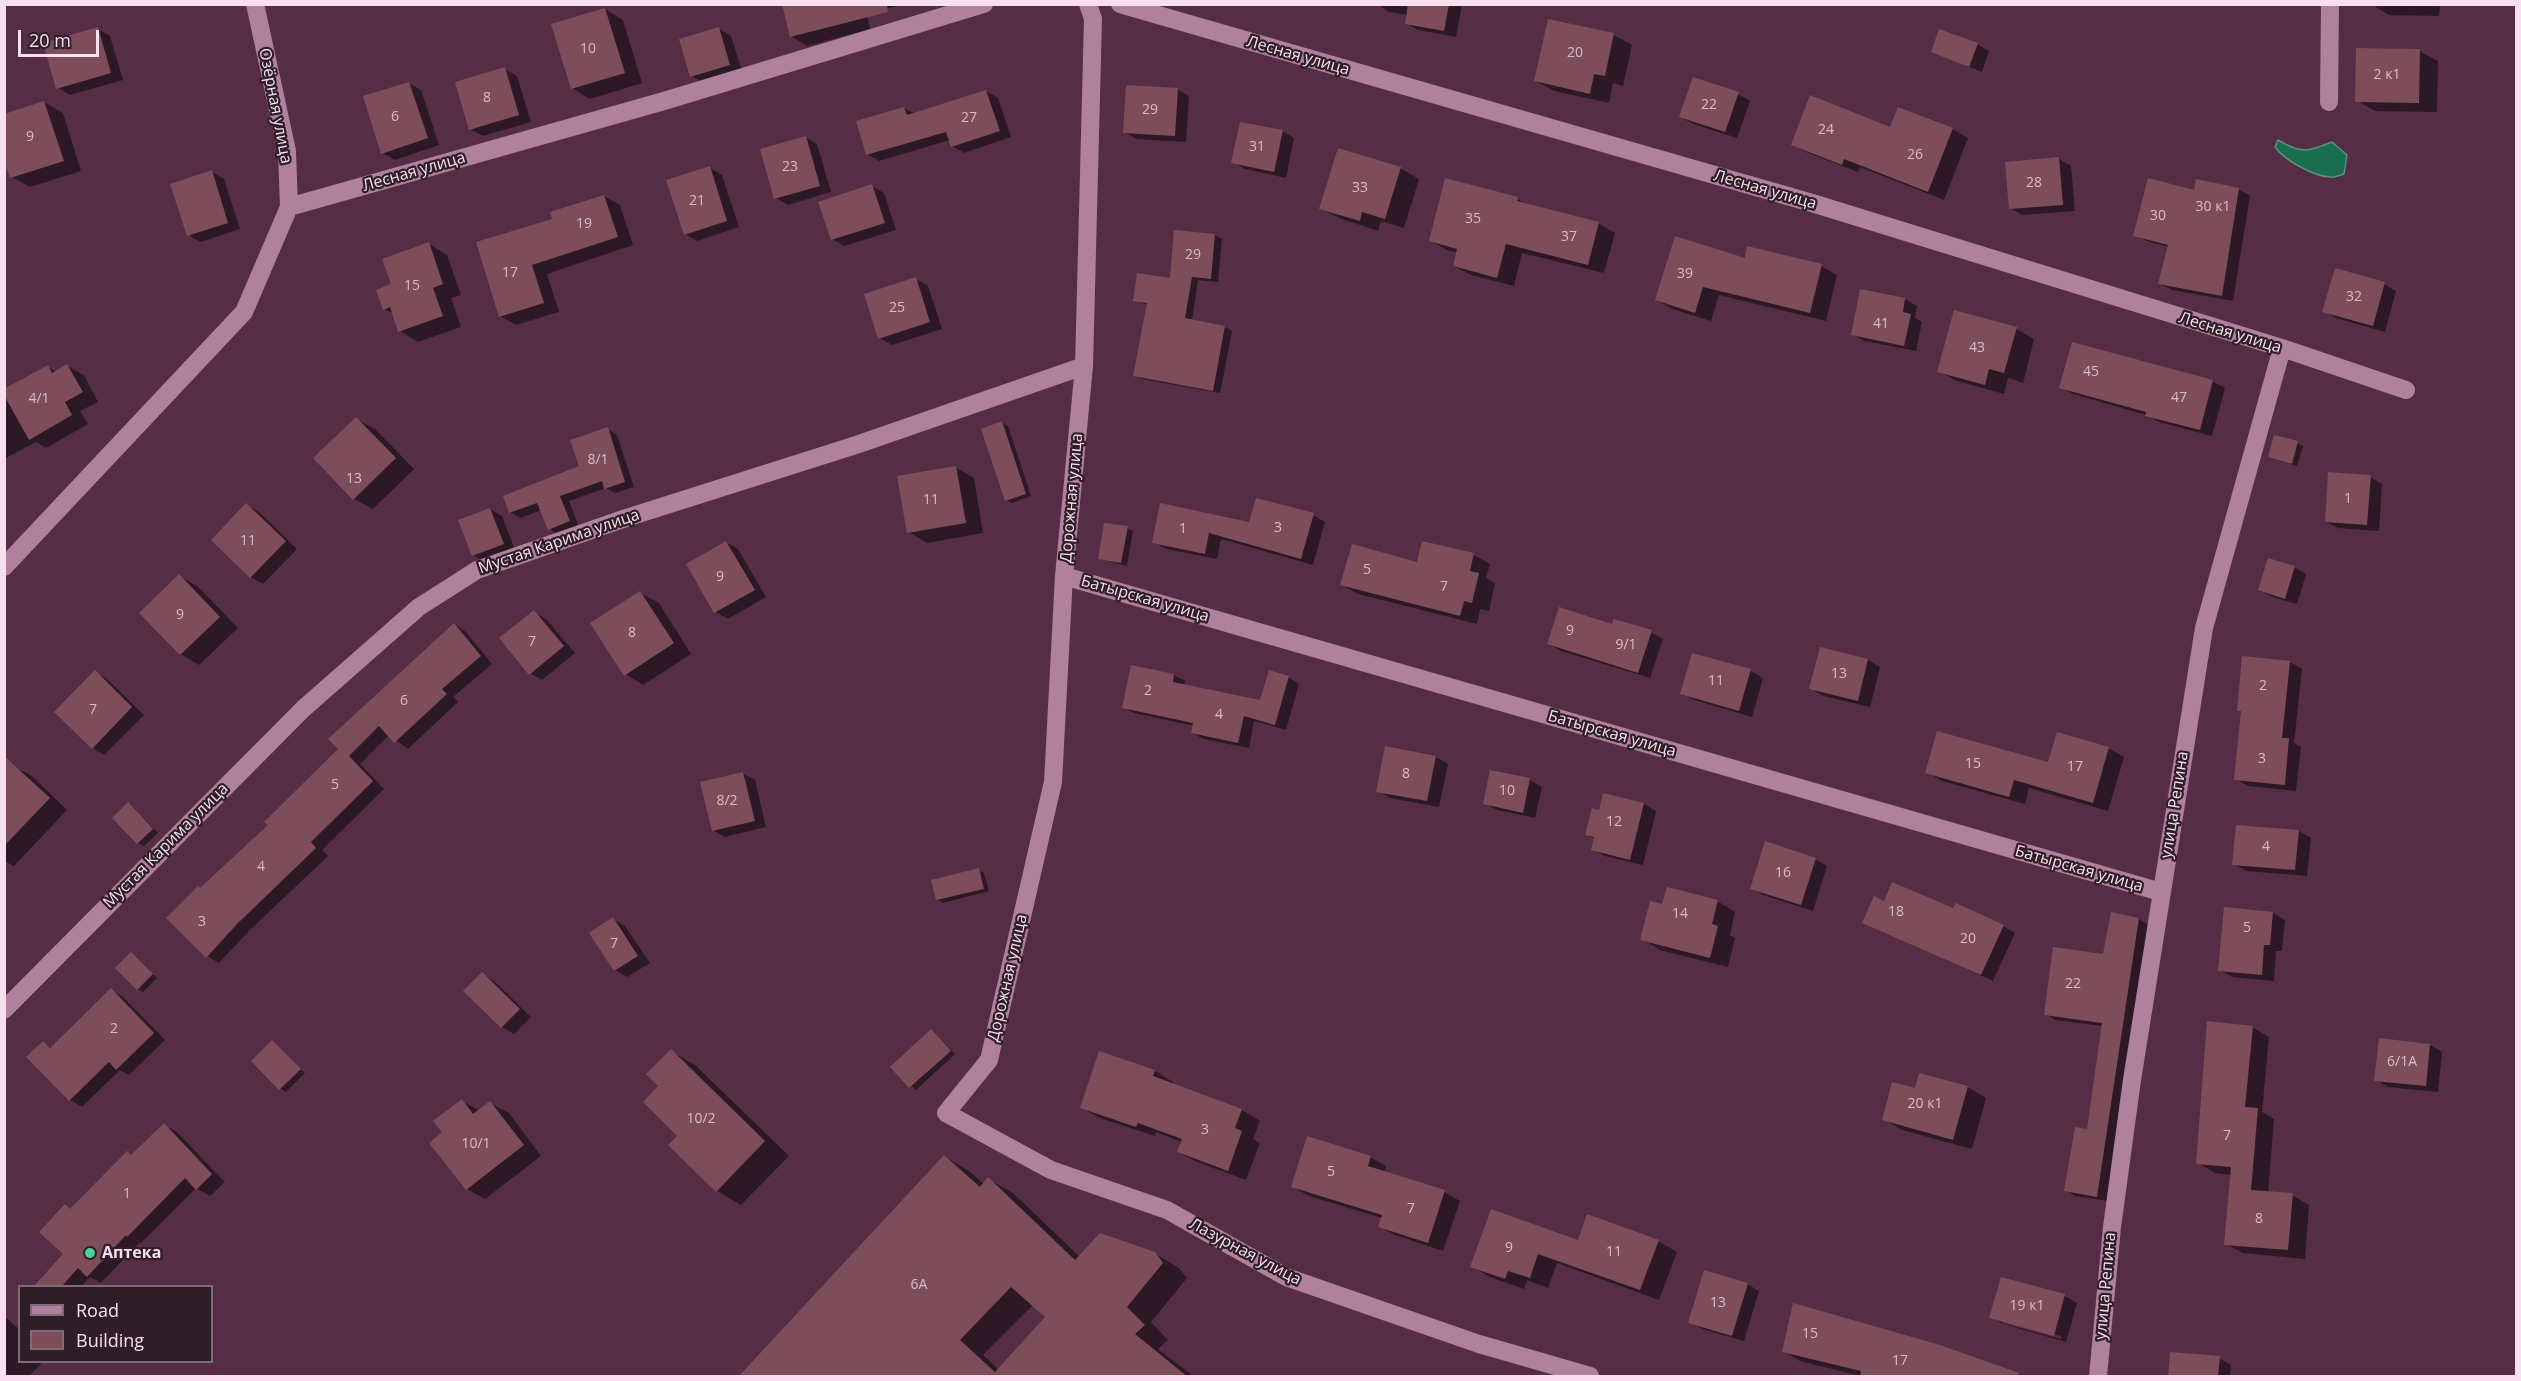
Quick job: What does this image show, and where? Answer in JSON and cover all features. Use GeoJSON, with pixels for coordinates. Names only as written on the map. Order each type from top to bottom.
{"type":"FeatureCollection","features":[{"type":"Feature","properties":{"kind":"street","name":"Озёрная улица"},"geometry":{"type":"LineString","coordinates":[[255,4],[287,151],[289,207]]}},
{"type":"Feature","properties":{"kind":"street","name":"Лесная улица"},"geometry":{"type":"LineString","coordinates":[[289,207],[664,101],[984,4]]}},
{"type":"Feature","properties":{"kind":"street","name":"Дорожная улица"},"geometry":{"type":"LineString","coordinates":[[946,1113],[989,1060],[1053,782],[1064,576],[1084,366],[1093,19],[1088,4]]}},
{"type":"Feature","properties":{"kind":"street","name":"Лесная улица"},"geometry":{"type":"LineString","coordinates":[[1120,4],[1812,203],[2282,348],[2406,390]]}},
{"type":"Feature","properties":{"kind":"street"},"geometry":{"type":"LineString","coordinates":[[2329,102],[2330,4]]}},
{"type":"Feature","properties":{"kind":"street"},"geometry":{"type":"LineString","coordinates":[[4,567],[244,312],[289,207]]}},
{"type":"Feature","properties":{"kind":"street","name":"улица Репина"},"geometry":{"type":"LineString","coordinates":[[2098,1377],[2112,1227],[2161,892],[2204,628],[2282,348]]}},
{"type":"Feature","properties":{"kind":"street","name":"Мустая Карима улица"},"geometry":{"type":"LineString","coordinates":[[4,1010],[303,709],[420,607],[477,570],[626,518],[856,445],[1084,366]]}},
{"type":"Feature","properties":{"kind":"street","name":"Батырская улица"},"geometry":{"type":"LineString","coordinates":[[1064,576],[2161,892]]}},
{"type":"Feature","properties":{"kind":"street","name":"Лазурная улица"},"geometry":{"type":"LineString","coordinates":[[946,1113],[1051,1170],[1167,1210],[1286,1277],[1479,1344],[1590,1377]]}},
{"type":"Feature","properties":{"kind":"shaded area"},"geometry":{"type":"Polygon","coordinates":[[[2278,140],[2293,148],[2305,150],[2332,142],[2347,155],[2344,174],[2333,177],[2323,176],[2299,166],[2279,152],[2275,147],[2278,140]]]}},
{"type":"Feature","properties":{"kind":"building"},"geometry":{"type":"Polygon","coordinates":[[[782,4],[887,4],[888,12],[790,37],[782,4]]]}},
{"type":"Feature","properties":{"kind":"building"},"geometry":{"type":"Polygon","coordinates":[[[1408,4],[1449,4],[1444,31],[1405,24],[1408,4]]]}},
{"type":"Feature","properties":{"kind":"building"},"geometry":{"type":"Polygon","coordinates":[[[605,8],[625,73],[571,89],[551,24],[605,8]]]}},
{"type":"Feature","properties":{"kind":"building"},"geometry":{"type":"Polygon","coordinates":[[[1548,19],[1614,33],[1605,76],[1594,74],[1590,94],[1534,81],[1548,19]]]}},
{"type":"Feature","properties":{"kind":"building"},"geometry":{"type":"Polygon","coordinates":[[[98,27],[111,73],[56,89],[43,43],[98,27]]]}},
{"type":"Feature","properties":{"kind":"building"},"geometry":{"type":"Polygon","coordinates":[[[719,27],[730,65],[690,77],[679,39],[719,27]]]}},
{"type":"Feature","properties":{"kind":"building"},"geometry":{"type":"Polygon","coordinates":[[[1939,29],[1978,43],[1969,67],[1931,52],[1939,29]]]}},
{"type":"Feature","properties":{"kind":"building"},"geometry":{"type":"Polygon","coordinates":[[[2356,48],[2420,49],[2419,103],[2355,102],[2356,48]]]}},
{"type":"Feature","properties":{"kind":"building"},"geometry":{"type":"Polygon","coordinates":[[[505,67],[519,115],[469,130],[455,82],[505,67]]]}},
{"type":"Feature","properties":{"kind":"building"},"geometry":{"type":"Polygon","coordinates":[[[1693,77],[1739,92],[1725,132],[1679,117],[1693,77]]]}},
{"type":"Feature","properties":{"kind":"building"},"geometry":{"type":"Polygon","coordinates":[[[409,82],[428,138],[381,154],[363,96],[409,82]]]}},
{"type":"Feature","properties":{"kind":"building"},"geometry":{"type":"Polygon","coordinates":[[[1126,85],[1178,88],[1175,136],[1123,133],[1126,85]]]}},
{"type":"Feature","properties":{"kind":"building"},"geometry":{"type":"Polygon","coordinates":[[[986,90],[1000,131],[951,147],[946,132],[866,155],[856,121],[904,107],[907,115],[986,90]]]}},
{"type":"Feature","properties":{"kind":"building"},"geometry":{"type":"Polygon","coordinates":[[[1810,95],[1890,127],[1898,107],[1953,128],[1928,192],[1844,159],[1842,165],[1791,145],[1810,95]]]}},
{"type":"Feature","properties":{"kind":"building"},"geometry":{"type":"Polygon","coordinates":[[[44,101],[64,161],[10,178],[4,160],[4,114],[44,101]]]}},
{"type":"Feature","properties":{"kind":"building"},"geometry":{"type":"Polygon","coordinates":[[[1240,122],[1283,130],[1274,172],[1231,163],[1240,122]]]}},
{"type":"Feature","properties":{"kind":"building"},"geometry":{"type":"Polygon","coordinates":[[[806,136],[820,186],[774,199],[760,149],[806,136]]]}},
{"type":"Feature","properties":{"kind":"building"},"geometry":{"type":"Polygon","coordinates":[[[1338,148],[1401,167],[1385,219],[1362,212],[1360,221],[1319,209],[1338,148]]]}},
{"type":"Feature","properties":{"kind":"building"},"geometry":{"type":"Polygon","coordinates":[[[2059,157],[2063,205],[2009,209],[2005,162],[2059,157]]]}},
{"type":"Feature","properties":{"kind":"building"},"geometry":{"type":"Polygon","coordinates":[[[710,166],[727,221],[684,235],[666,180],[710,166]]]}},
{"type":"Feature","properties":{"kind":"building"},"geometry":{"type":"Polygon","coordinates":[[[212,170],[228,223],[187,236],[170,184],[212,170]]]}},
{"type":"Feature","properties":{"kind":"building"},"geometry":{"type":"Polygon","coordinates":[[[1445,178],[1518,197],[1517,201],[1599,222],[1588,265],[1506,244],[1497,278],[1453,266],[1457,249],[1429,241],[1445,178]]]}},
{"type":"Feature","properties":{"kind":"building"},"geometry":{"type":"Polygon","coordinates":[[[2148,178],[2194,190],[2196,179],[2239,188],[2222,296],[2158,284],[2168,245],[2133,236],[2148,178]]]}},
{"type":"Feature","properties":{"kind":"building"},"geometry":{"type":"Polygon","coordinates":[[[872,184],[885,223],[831,240],[818,202],[872,184]]]}},
{"type":"Feature","properties":{"kind":"building"},"geometry":{"type":"Polygon","coordinates":[[[604,195],[618,237],[532,265],[544,303],[499,317],[476,242],[552,219],[550,212],[604,195]]]}},
{"type":"Feature","properties":{"kind":"building"},"geometry":{"type":"Polygon","coordinates":[[[1174,230],[1215,234],[1211,279],[1192,277],[1185,318],[1225,326],[1213,391],[1133,376],[1147,303],[1133,301],[1137,273],[1170,278],[1174,230]]]}},
{"type":"Feature","properties":{"kind":"building"},"geometry":{"type":"Polygon","coordinates":[[[1675,236],[1745,258],[1747,246],[1822,264],[1810,313],[1703,287],[1695,313],[1655,300],[1675,236]]]}},
{"type":"Feature","properties":{"kind":"building"},"geometry":{"type":"Polygon","coordinates":[[[429,242],[443,284],[433,288],[443,316],[398,332],[390,307],[383,310],[376,290],[391,284],[382,259],[429,242]]]}},
{"type":"Feature","properties":{"kind":"building"},"geometry":{"type":"Polygon","coordinates":[[[2335,268],[2385,282],[2373,326],[2322,312],[2335,268]]]}},
{"type":"Feature","properties":{"kind":"building"},"geometry":{"type":"Polygon","coordinates":[[[916,277],[930,322],[878,339],[864,294],[916,277]]]}},
{"type":"Feature","properties":{"kind":"building"},"geometry":{"type":"Polygon","coordinates":[[[1860,289],[1905,298],[1903,312],[1911,314],[1904,346],[1851,335],[1860,289]]]}},
{"type":"Feature","properties":{"kind":"building"},"geometry":{"type":"Polygon","coordinates":[[[1954,310],[2017,327],[2004,373],[1989,369],[1985,385],[1937,372],[1954,310]]]}},
{"type":"Feature","properties":{"kind":"building"},"geometry":{"type":"Polygon","coordinates":[[[2072,342],[2213,380],[2200,430],[2145,416],[2146,412],[2059,388],[2072,342]]]}},
{"type":"Feature","properties":{"kind":"building"},"geometry":{"type":"Polygon","coordinates":[[[67,364],[83,392],[65,402],[72,415],[29,440],[4,395],[4,389],[48,365],[52,373],[67,364]]]}},
{"type":"Feature","properties":{"kind":"building"},"geometry":{"type":"Polygon","coordinates":[[[356,417],[396,458],[353,500],[313,458],[356,417]]]}},
{"type":"Feature","properties":{"kind":"building"},"geometry":{"type":"Polygon","coordinates":[[[1002,421],[1026,494],[1005,501],[981,429],[1002,421]]]}},
{"type":"Feature","properties":{"kind":"building"},"geometry":{"type":"Polygon","coordinates":[[[608,427],[625,482],[604,489],[602,481],[560,496],[570,521],[548,530],[537,503],[509,513],[503,496],[579,466],[570,440],[608,427]]]}},
{"type":"Feature","properties":{"kind":"building"},"geometry":{"type":"Polygon","coordinates":[[[2274,435],[2298,441],[2292,464],[2268,457],[2274,435]]]}},
{"type":"Feature","properties":{"kind":"building"},"geometry":{"type":"Polygon","coordinates":[[[956,466],[966,523],[907,533],[897,476],[956,466]]]}},
{"type":"Feature","properties":{"kind":"building"},"geometry":{"type":"Polygon","coordinates":[[[2328,472],[2371,475],[2367,525],[2325,522],[2328,472]]]}},
{"type":"Feature","properties":{"kind":"building"},"geometry":{"type":"Polygon","coordinates":[[[1256,498],[1314,513],[1301,559],[1209,533],[1205,554],[1152,543],[1160,503],[1249,522],[1256,498]]]}},
{"type":"Feature","properties":{"kind":"building"},"geometry":{"type":"Polygon","coordinates":[[[246,503],[286,541],[250,578],[211,540],[246,503]]]}},
{"type":"Feature","properties":{"kind":"building"},"geometry":{"type":"Polygon","coordinates":[[[490,508],[504,544],[472,556],[458,520],[490,508]]]}},
{"type":"Feature","properties":{"kind":"building"},"geometry":{"type":"Polygon","coordinates":[[[1104,523],[1128,526],[1121,563],[1098,559],[1104,523]]]}},
{"type":"Feature","properties":{"kind":"building"},"geometry":{"type":"Polygon","coordinates":[[[726,541],[755,590],[714,613],[686,564],[726,541]]]}},
{"type":"Feature","properties":{"kind":"building"},"geometry":{"type":"Polygon","coordinates":[[[1422,541],[1474,553],[1470,571],[1479,573],[1472,603],[1464,601],[1460,616],[1340,585],[1352,544],[1417,562],[1422,541]]]}},
{"type":"Feature","properties":{"kind":"building"},"geometry":{"type":"Polygon","coordinates":[[[2268,558],[2295,566],[2285,599],[2258,590],[2268,558]]]}},
{"type":"Feature","properties":{"kind":"building"},"geometry":{"type":"Polygon","coordinates":[[[179,574],[220,617],[180,655],[139,613],[179,574]]]}},
{"type":"Feature","properties":{"kind":"building"},"geometry":{"type":"Polygon","coordinates":[[[640,591],[674,643],[624,676],[590,623],[640,591]]]}},
{"type":"Feature","properties":{"kind":"building"},"geometry":{"type":"Polygon","coordinates":[[[1559,607],[1612,624],[1614,619],[1652,630],[1638,673],[1547,644],[1559,607]]]}},
{"type":"Feature","properties":{"kind":"building"},"geometry":{"type":"Polygon","coordinates":[[[534,610],[564,646],[529,675],[499,638],[534,610]]]}},
{"type":"Feature","properties":{"kind":"building"},"geometry":{"type":"Polygon","coordinates":[[[454,623],[481,656],[442,689],[447,694],[394,743],[379,726],[349,756],[373,781],[311,842],[316,848],[237,924],[206,958],[166,918],[198,886],[200,888],[268,825],[264,822],[338,749],[328,739],[454,623]]]}},
{"type":"Feature","properties":{"kind":"building"},"geometry":{"type":"Polygon","coordinates":[[[1820,647],[1868,659],[1858,701],[1809,689],[1820,647]]]}},
{"type":"Feature","properties":{"kind":"building"},"geometry":{"type":"Polygon","coordinates":[[[1692,653],[1751,669],[1739,711],[1680,694],[1692,653]]]}},
{"type":"Feature","properties":{"kind":"building"},"geometry":{"type":"Polygon","coordinates":[[[2242,656],[2290,661],[2282,738],[2289,738],[2285,785],[2234,780],[2241,711],[2237,711],[2242,656]]]}},
{"type":"Feature","properties":{"kind":"building"},"geometry":{"type":"Polygon","coordinates":[[[1131,665],[1174,674],[1173,682],[1260,700],[1269,670],[1289,676],[1275,725],[1244,716],[1238,743],[1191,733],[1193,723],[1122,708],[1131,665]]]}},
{"type":"Feature","properties":{"kind":"building"},"geometry":{"type":"Polygon","coordinates":[[[95,670],[132,707],[92,749],[54,712],[95,670]]]}},
{"type":"Feature","properties":{"kind":"building"},"geometry":{"type":"Polygon","coordinates":[[[1937,731],[2048,762],[2057,732],[2109,747],[2093,803],[2014,780],[2009,797],[1925,773],[1937,731]]]}},
{"type":"Feature","properties":{"kind":"building"},"geometry":{"type":"Polygon","coordinates":[[[1385,746],[1436,756],[1427,801],[1376,792],[1385,746]]]}},
{"type":"Feature","properties":{"kind":"building"},"geometry":{"type":"Polygon","coordinates":[[[4,756],[50,798],[4,846],[4,756]]]}},
{"type":"Feature","properties":{"kind":"building"},"geometry":{"type":"Polygon","coordinates":[[[1490,770],[1530,778],[1523,813],[1483,804],[1490,770]]]}},
{"type":"Feature","properties":{"kind":"building"},"geometry":{"type":"Polygon","coordinates":[[[743,772],[755,821],[712,831],[700,782],[743,772]]]}},
{"type":"Feature","properties":{"kind":"building"},"geometry":{"type":"Polygon","coordinates":[[[1603,793],[1644,803],[1630,860],[1591,850],[1594,837],[1585,835],[1592,808],[1599,810],[1603,793]]]}},
{"type":"Feature","properties":{"kind":"building"},"geometry":{"type":"Polygon","coordinates":[[[128,802],[153,829],[137,844],[112,818],[128,802]]]}},
{"type":"Feature","properties":{"kind":"building"},"geometry":{"type":"Polygon","coordinates":[[[2236,825],[2299,830],[2295,870],[2232,865],[2236,825]]]}},
{"type":"Feature","properties":{"kind":"building"},"geometry":{"type":"Polygon","coordinates":[[[1765,841],[1816,858],[1801,905],[1750,889],[1765,841]]]}},
{"type":"Feature","properties":{"kind":"building"},"geometry":{"type":"Polygon","coordinates":[[[979,868],[984,889],[936,900],[931,880],[979,868]]]}},
{"type":"Feature","properties":{"kind":"building"},"geometry":{"type":"Polygon","coordinates":[[[1892,882],[1953,908],[1956,903],[2004,925],[1981,975],[1862,923],[1874,896],[1884,901],[1892,882]]]}},
{"type":"Feature","properties":{"kind":"building"},"geometry":{"type":"Polygon","coordinates":[[[1667,887],[1718,900],[1712,924],[1718,926],[1710,958],[1640,940],[1650,901],[1662,904],[1667,887]]]}},
{"type":"Feature","properties":{"kind":"building"},"geometry":{"type":"Polygon","coordinates":[[[2224,907],[2273,912],[2270,945],[2264,945],[2262,975],[2218,971],[2224,907]]]}},
{"type":"Feature","properties":{"kind":"building"},"geometry":{"type":"Polygon","coordinates":[[[2111,912],[2139,918],[2097,1197],[2064,1191],[2075,1127],[2087,1129],[2102,1023],[2044,1015],[2053,947],[2103,954],[2111,912]]]}},
{"type":"Feature","properties":{"kind":"building"},"geometry":{"type":"Polygon","coordinates":[[[613,917],[638,956],[614,971],[589,933],[613,917]]]}},
{"type":"Feature","properties":{"kind":"building"},"geometry":{"type":"Polygon","coordinates":[[[131,952],[153,974],[137,990],[115,968],[131,952]]]}},
{"type":"Feature","properties":{"kind":"building"},"geometry":{"type":"Polygon","coordinates":[[[482,972],[520,1009],[501,1028],[463,991],[482,972]]]}},
{"type":"Feature","properties":{"kind":"building"},"geometry":{"type":"Polygon","coordinates":[[[111,988],[154,1033],[116,1070],[109,1062],[69,1101],[26,1057],[43,1041],[50,1048],[111,988]]]}},
{"type":"Feature","properties":{"kind":"building"},"geometry":{"type":"Polygon","coordinates":[[[2207,1021],[2253,1026],[2245,1107],[2258,1108],[2251,1190],[2293,1193],[2288,1250],[2224,1245],[2231,1167],[2196,1164],[2207,1021]]]}},
{"type":"Feature","properties":{"kind":"building"},"geometry":{"type":"Polygon","coordinates":[[[931,1029],[951,1051],[909,1088],[890,1067],[931,1029]]]}},
{"type":"Feature","properties":{"kind":"building"},"geometry":{"type":"Polygon","coordinates":[[[2379,1038],[2430,1044],[2426,1086],[2374,1081],[2379,1038]]]}},
{"type":"Feature","properties":{"kind":"building"},"geometry":{"type":"Polygon","coordinates":[[[272,1040],[301,1069],[279,1090],[251,1061],[272,1040]]]}},
{"type":"Feature","properties":{"kind":"building"},"geometry":{"type":"Polygon","coordinates":[[[671,1049],[765,1141],[716,1192],[668,1145],[677,1136],[643,1102],[658,1086],[646,1074],[671,1049]]]}},
{"type":"Feature","properties":{"kind":"building"},"geometry":{"type":"Polygon","coordinates":[[[1099,1051],[1155,1070],[1153,1076],[1242,1109],[1235,1128],[1242,1131],[1228,1171],[1177,1152],[1182,1139],[1138,1123],[1136,1127],[1080,1108],[1099,1051]]]}},
{"type":"Feature","properties":{"kind":"building"},"geometry":{"type":"Polygon","coordinates":[[[1919,1073],[1968,1086],[1953,1140],[1882,1120],[1892,1082],[1915,1088],[1919,1073]]]}},
{"type":"Feature","properties":{"kind":"building"},"geometry":{"type":"Polygon","coordinates":[[[462,1099],[473,1114],[490,1101],[524,1145],[466,1190],[429,1143],[442,1132],[433,1121],[462,1099]]]}},
{"type":"Feature","properties":{"kind":"building"},"geometry":{"type":"Polygon","coordinates":[[[164,1123],[212,1174],[196,1190],[185,1178],[127,1237],[126,1235],[87,1277],[78,1268],[63,1285],[35,1285],[63,1254],[39,1232],[65,1204],[70,1209],[127,1151],[131,1155],[164,1123]]]}},
{"type":"Feature","properties":{"kind":"building"},"geometry":{"type":"Polygon","coordinates":[[[1307,1136],[1371,1156],[1368,1166],[1445,1190],[1428,1243],[1378,1227],[1382,1215],[1291,1187],[1307,1136]]]}},
{"type":"Feature","properties":{"kind":"building"},"geometry":{"type":"Polygon","coordinates":[[[944,1155],[980,1187],[988,1177],[1075,1260],[1100,1233],[1155,1252],[1163,1263],[1127,1307],[1145,1325],[1135,1334],[1188,1377],[738,1377],[944,1155]],[[1011,1287],[960,1340],[995,1372],[1045,1317],[1011,1287]]]}},
{"type":"Feature","properties":{"kind":"building"},"geometry":{"type":"Polygon","coordinates":[[[1491,1209],[1578,1240],[1587,1214],[1659,1240],[1640,1290],[1538,1254],[1530,1278],[1508,1271],[1505,1279],[1470,1267],[1491,1209]]]}},
{"type":"Feature","properties":{"kind":"building"},"geometry":{"type":"Polygon","coordinates":[[[1704,1270],[1748,1283],[1732,1336],[1688,1323],[1704,1270]]]}},
{"type":"Feature","properties":{"kind":"building"},"geometry":{"type":"Polygon","coordinates":[[[2001,1277],[2065,1294],[2054,1336],[1989,1318],[2001,1277]]]}},
{"type":"Feature","properties":{"kind":"building"},"geometry":{"type":"Polygon","coordinates":[[[1793,1303],[1940,1345],[2019,1373],[2018,1377],[1860,1377],[1861,1371],[1782,1352],[1793,1303]]]}},
{"type":"Feature","properties":{"kind":"building"},"geometry":{"type":"Polygon","coordinates":[[[2170,1352],[2220,1356],[2218,1377],[2168,1377],[2170,1352]]]}},
{"type":"Feature","properties":{"kind":"place","name":"Аптека"},"geometry":{"type":"Point","coordinates":[90,1253]}}]}
